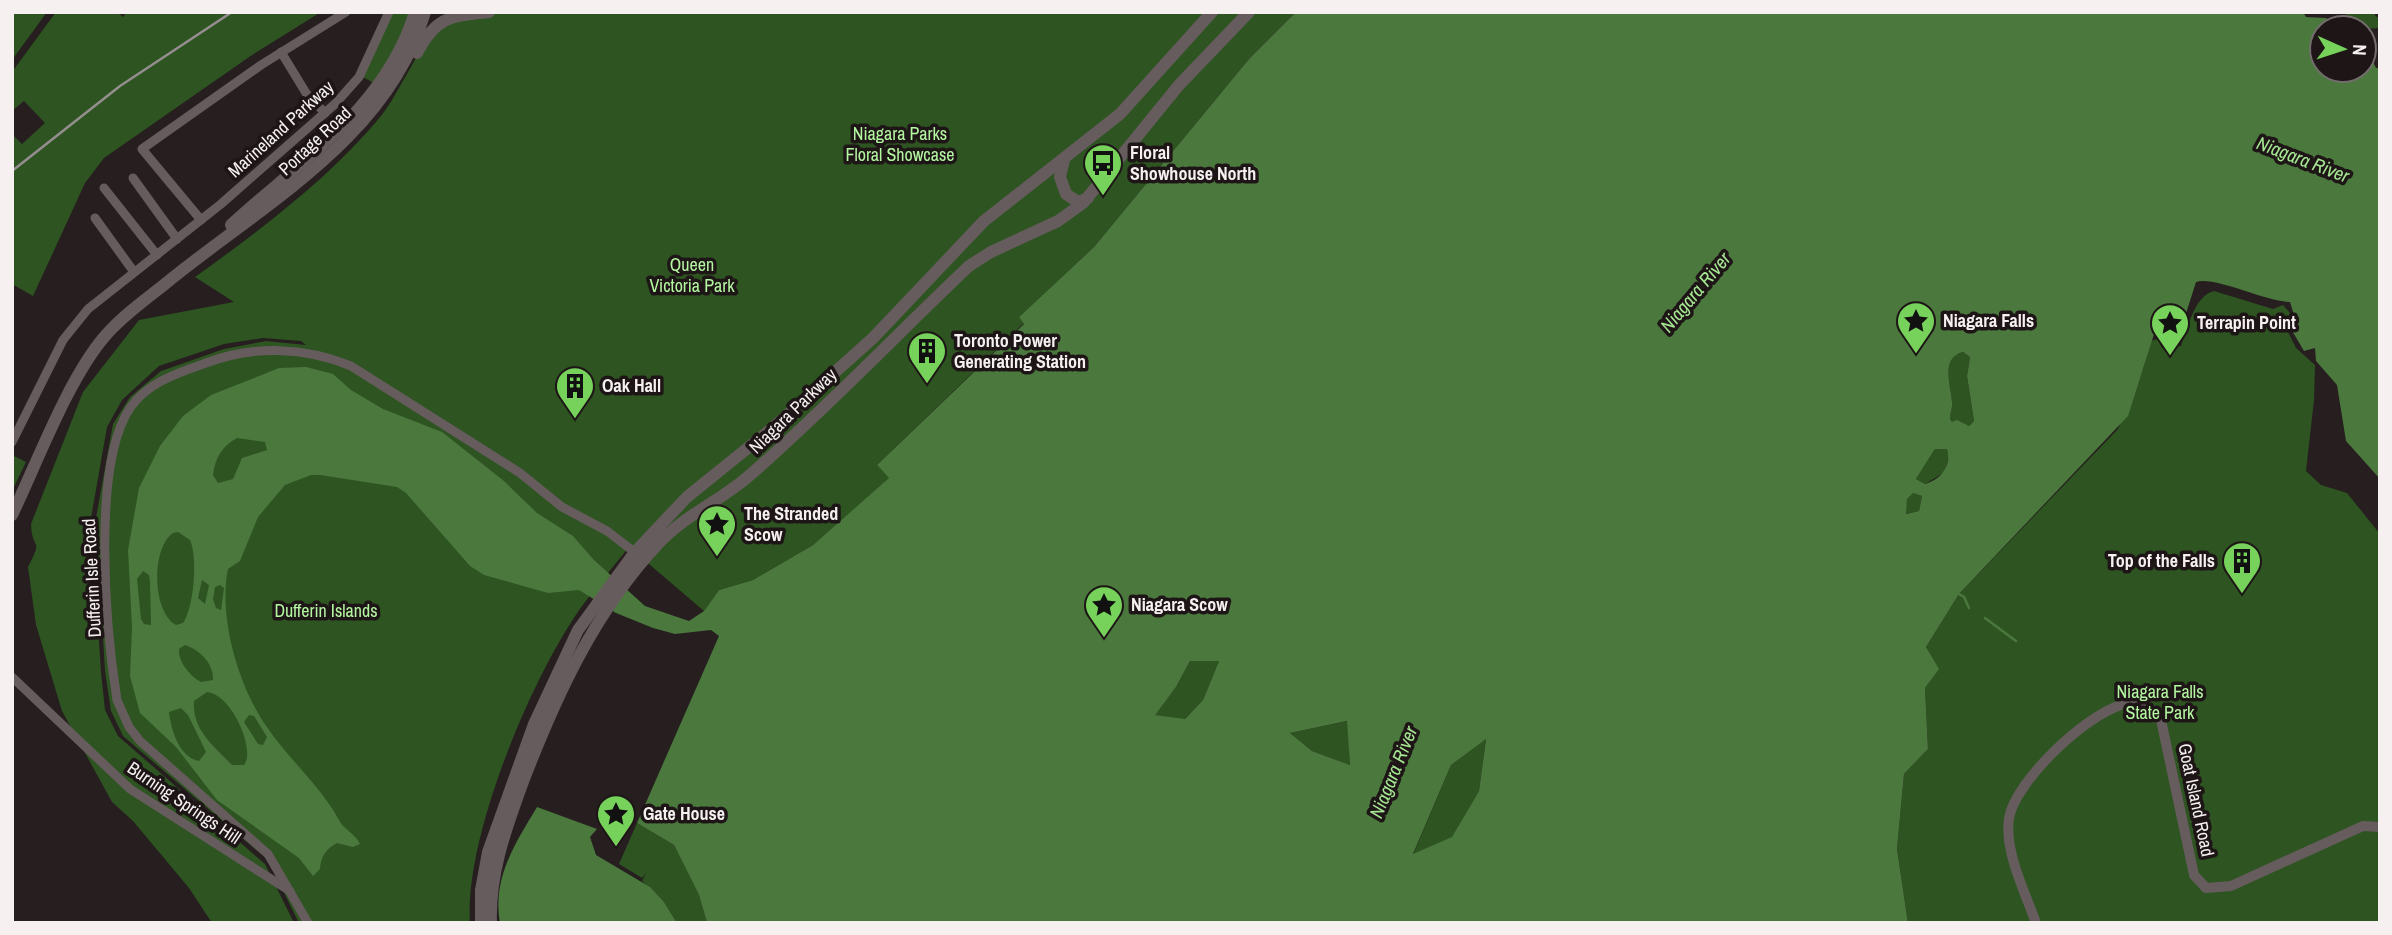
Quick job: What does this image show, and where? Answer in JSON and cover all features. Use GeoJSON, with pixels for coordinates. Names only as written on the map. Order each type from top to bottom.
{"type":"FeatureCollection","features":[{"type":"Feature","properties":{"kind":"main road","name":"Portage Road"},"geometry":{"type":"LineString","coordinates":[[12,515],[77,379],[98,345],[115,326],[190,263],[363,106],[394,61],[415,12]]}},
{"type":"Feature","properties":{"kind":"main road","name":"Portage Road"},"geometry":{"type":"LineString","coordinates":[[190,263],[299,180],[351,133],[380,101],[408,55],[425,12]]}},
{"type":"Feature","properties":{"kind":"main road"},"geometry":{"type":"LineString","coordinates":[[299,180],[342,151],[372,123],[403,79],[431,30],[452,16],[489,12]]}},
{"type":"Feature","properties":{"kind":"main road","name":"Niagara Parkway"},"geometry":{"type":"LineString","coordinates":[[481,923],[486,858],[514,775],[559,667],[639,556],[687,497],[775,426],[873,338],[984,221],[1120,114],[1212,12]]}},
{"type":"Feature","properties":{"kind":"main road","name":"Niagara Parkway"},"geometry":{"type":"LineString","coordinates":[[639,556],[685,519],[748,478],[969,266],[991,252],[1058,221],[1088,198],[1180,85],[1248,12]]}},
{"type":"Feature","properties":{"kind":"main road"},"geometry":{"type":"LineString","coordinates":[[1067,158],[1062,164],[1060,177],[1066,194],[1077,201],[1088,198]]}},
{"type":"Feature","properties":{"kind":"main road","name":"Niagara Parkway"},"geometry":{"type":"LineString","coordinates":[[491,923],[494,872],[516,800],[598,610]]}},
{"type":"Feature","properties":{"kind":"street"},"geometry":{"type":"LineString","coordinates":[[12,442],[63,340],[88,309],[201,220],[142,149],[281,52],[346,12]]}},
{"type":"Feature","properties":{"kind":"street","name":"Marineland Parkway"},"geometry":{"type":"LineString","coordinates":[[201,220],[325,113],[359,77],[389,12]]}},
{"type":"Feature","properties":{"kind":"street"},"geometry":{"type":"LineString","coordinates":[[281,52],[306,93],[325,113]]}},
{"type":"Feature","properties":{"kind":"street"},"geometry":{"type":"LineString","coordinates":[[133,178],[177,239]]}},
{"type":"Feature","properties":{"kind":"street"},"geometry":{"type":"LineString","coordinates":[[104,188],[157,255]]}},
{"type":"Feature","properties":{"kind":"street"},"geometry":{"type":"LineString","coordinates":[[95,218],[134,272]]}},
{"type":"Feature","properties":{"kind":"street","name":"Dufferin Isle Road"},"geometry":{"type":"LineString","coordinates":[[292,892],[268,855],[140,741],[129,727],[117,700],[103,520],[116,434],[131,406],[155,384],[223,356],[282,350],[321,354],[351,366],[520,473],[562,507],[607,531],[639,556]]}},
{"type":"Feature","properties":{"kind":"street","name":"Burning Springs Hill"},"geometry":{"type":"LineString","coordinates":[[12,677],[130,789],[292,892]]}},
{"type":"Feature","properties":{"kind":"street","name":"Goat Island Road"},"geometry":{"type":"LineString","coordinates":[[2036,923],[2010,839],[2013,806],[2043,763],[2068,738],[2102,711],[2130,703],[2149,707],[2161,720],[2194,875],[2206,888],[2231,886],[2363,826],[2380,827]]}},
{"type":"Feature","properties":{"kind":"street"},"geometry":{"type":"LineString","coordinates":[[292,892],[308,923]]}},
{"type":"Feature","properties":{"kind":"green space"},"geometry":{"type":"Polygon","coordinates":[[[12,12],[47,12],[12,60],[12,12]]]}},
{"type":"Feature","properties":{"kind":"green space"},"geometry":{"type":"Polygon","coordinates":[[[56,12],[117,12],[123,17],[127,12],[321,12],[252,55],[104,158],[85,183],[33,296],[12,284],[12,134],[22,144],[45,123],[24,101],[12,111],[12,72],[56,12]]]}},
{"type":"Feature","properties":{"kind":"green space"},"geometry":{"type":"Polygon","coordinates":[[[390,12],[410,12],[395,50],[374,83],[361,76],[390,12]]]}},
{"type":"Feature","properties":{"kind":"green space"},"geometry":{"type":"Polygon","coordinates":[[[508,12],[1296,12],[1249,59],[1094,247],[1019,317],[1024,323],[877,465],[890,478],[813,545],[753,580],[719,590],[704,611],[629,547],[582,606],[563,636],[523,714],[505,758],[478,847],[471,888],[470,923],[299,923],[268,860],[123,736],[111,711],[105,671],[96,518],[113,424],[130,397],[161,371],[224,349],[266,341],[306,345],[301,341],[263,338],[224,344],[159,366],[122,400],[107,427],[91,518],[101,672],[105,710],[118,736],[265,864],[294,923],[212,923],[189,888],[133,821],[112,802],[62,711],[36,625],[28,567],[36,547],[31,524],[83,392],[139,320],[234,302],[195,277],[293,202],[361,139],[381,116],[436,30],[462,18],[508,12]]]}},
{"type":"Feature","properties":{"kind":"green space"},"geometry":{"type":"Polygon","coordinates":[[[2341,12],[2376,12],[2376,14],[2341,12]]]}},
{"type":"Feature","properties":{"kind":"green space","name":"Niagara Falls State Park"},"geometry":{"type":"Polygon","coordinates":[[[2214,291],[2273,309],[2283,305],[2290,313],[2286,328],[2296,348],[2315,365],[2306,471],[2321,485],[2347,493],[2380,534],[2380,923],[1908,923],[1897,849],[1904,774],[1928,749],[1925,688],[1938,669],[1926,647],[1959,594],[2118,429],[2143,369],[2150,341],[2158,339],[2162,348],[2181,346],[2201,299],[2214,291]]]}},
{"type":"Feature","properties":{"kind":"green space"},"geometry":{"type":"Polygon","coordinates":[[[1963,352],[1970,357],[1967,376],[1974,421],[1969,426],[1952,423],[1950,419],[1952,404],[1949,366],[1956,355],[1963,352]]]}},
{"type":"Feature","properties":{"kind":"green space"},"geometry":{"type":"Polygon","coordinates":[[[1935,449],[1947,449],[1949,455],[1945,472],[1925,484],[1916,479],[1935,449]]]}},
{"type":"Feature","properties":{"kind":"green space"},"geometry":{"type":"Polygon","coordinates":[[[12,455],[26,462],[12,491],[12,455]]]}},
{"type":"Feature","properties":{"kind":"green space"},"geometry":{"type":"Polygon","coordinates":[[[1913,493],[1922,496],[1919,511],[1905,514],[1907,498],[1913,493]]]}},
{"type":"Feature","properties":{"kind":"green space"},"geometry":{"type":"Polygon","coordinates":[[[1190,661],[1219,661],[1203,700],[1184,720],[1154,715],[1176,687],[1190,661]]]}},
{"type":"Feature","properties":{"kind":"green space"},"geometry":{"type":"Polygon","coordinates":[[[1348,721],[1350,765],[1312,751],[1290,733],[1348,721]]]}},
{"type":"Feature","properties":{"kind":"green space"},"geometry":{"type":"Polygon","coordinates":[[[1486,738],[1479,791],[1452,838],[1413,855],[1451,765],[1486,738]]]}},
{"type":"Feature","properties":{"kind":"green space"},"geometry":{"type":"Polygon","coordinates":[[[637,823],[674,845],[699,895],[707,923],[677,923],[664,902],[642,881],[646,873],[642,878],[619,864],[637,823]]]}},
{"type":"Feature","properties":{"kind":"water","name":"Niagara River"},"geometry":{"type":"Polygon","coordinates":[[[1296,12],[2303,12],[2308,17],[2308,84],[2378,84],[2380,68],[2380,479],[2346,441],[2337,385],[2316,361],[2315,348],[2304,351],[2288,324],[2294,315],[2290,302],[2215,282],[2196,282],[2182,326],[2164,338],[2159,330],[2155,331],[2128,416],[1959,594],[1926,647],[1939,669],[1925,688],[1928,749],[1904,774],[1897,849],[1908,923],[707,923],[699,895],[674,845],[637,823],[719,636],[711,630],[675,634],[653,628],[616,613],[579,590],[548,593],[484,575],[470,566],[406,493],[397,487],[320,475],[311,475],[285,485],[258,517],[240,561],[228,569],[226,608],[233,651],[257,711],[276,739],[323,795],[341,823],[360,844],[353,847],[337,843],[333,845],[325,853],[320,869],[313,876],[299,858],[217,800],[176,747],[140,713],[130,676],[132,628],[128,550],[139,488],[160,446],[183,416],[211,395],[279,368],[306,367],[333,374],[351,390],[383,409],[442,432],[504,481],[537,513],[573,536],[594,560],[645,606],[689,621],[704,611],[719,590],[753,580],[813,545],[889,478],[877,465],[1024,324],[1019,317],[1094,247],[1249,59],[1296,12]],[[1963,352],[1951,360],[1950,419],[1952,422],[1957,420],[1969,426],[1974,421],[1967,376],[1970,357],[1963,352]],[[237,438],[220,453],[213,475],[218,483],[233,479],[242,458],[267,450],[265,442],[237,438]],[[1935,449],[1916,479],[1925,484],[1944,471],[1948,461],[1947,449],[1935,449]],[[1913,493],[1907,499],[1906,514],[1919,511],[1922,496],[1913,493]],[[178,532],[173,533],[166,541],[158,565],[157,580],[162,607],[176,625],[183,623],[190,606],[194,558],[190,540],[178,532]],[[143,571],[137,579],[141,619],[144,624],[151,625],[149,575],[143,571]],[[202,580],[198,598],[205,604],[209,585],[202,580]],[[220,585],[215,587],[213,599],[216,608],[221,610],[224,588],[220,585]],[[185,645],[179,649],[180,659],[189,672],[201,682],[213,680],[211,668],[205,658],[185,645]],[[1190,661],[1176,687],[1155,715],[1185,719],[1203,700],[1219,661],[1190,661]],[[207,692],[194,701],[200,729],[212,744],[232,765],[244,765],[247,748],[244,736],[233,712],[225,702],[207,692]],[[181,708],[169,712],[177,742],[186,754],[199,761],[206,752],[188,715],[181,708]],[[249,715],[244,722],[258,744],[263,745],[267,737],[254,716],[249,715]],[[1347,721],[1290,733],[1312,751],[1350,765],[1347,721]],[[1486,739],[1451,765],[1413,854],[1452,837],[1479,791],[1486,739]]]}},
{"type":"Feature","properties":{"kind":"water"},"geometry":{"type":"Polygon","coordinates":[[[537,807],[597,829],[590,837],[596,855],[650,887],[664,902],[677,923],[500,923],[498,907],[502,876],[537,807]]]}},
{"type":"Feature","properties":{"kind":"waterway"},"geometry":{"type":"LineString","coordinates":[[1959,594],[1964,597],[1969,608]]}},
{"type":"Feature","properties":{"kind":"waterway"},"geometry":{"type":"LineString","coordinates":[[1985,618],[2016,641]]}},
{"type":"Feature","properties":{"kind":"railway"},"geometry":{"type":"LineString","coordinates":[[12,171],[120,86],[232,12]]}},
{"type":"Feature","properties":{"kind":"place","name":"Floral Showhouse North"},"geometry":{"type":"Point","coordinates":[1103,197]}},
{"type":"Feature","properties":{"kind":"place","name":"Niagara Falls"},"geometry":{"type":"Point","coordinates":[1916,355]}},
{"type":"Feature","properties":{"kind":"place","name":"Terrapin Point"},"geometry":{"type":"Point","coordinates":[2170,357]}},
{"type":"Feature","properties":{"kind":"place","name":"Toronto Power Generating Station"},"geometry":{"type":"Point","coordinates":[927,385]}},
{"type":"Feature","properties":{"kind":"place","name":"Oak Hall"},"geometry":{"type":"Point","coordinates":[575,420]}},
{"type":"Feature","properties":{"kind":"place","name":"The Stranded Scow"},"geometry":{"type":"Point","coordinates":[717,558]}},
{"type":"Feature","properties":{"kind":"place","name":"Top of the Falls"},"geometry":{"type":"Point","coordinates":[2242,595]}},
{"type":"Feature","properties":{"kind":"place","name":"Niagara Scow"},"geometry":{"type":"Point","coordinates":[1104,639]}},
{"type":"Feature","properties":{"kind":"place","name":"Gate House"},"geometry":{"type":"Point","coordinates":[616,848]}},
{"type":"Feature","properties":{"kind":"park label","name":"Niagara Parks Floral Showcase"},"geometry":{"type":"Point","coordinates":[900,144]}},
{"type":"Feature","properties":{"kind":"park label","name":"Queen Victoria Park"},"geometry":{"type":"Point","coordinates":[692,275]}},
{"type":"Feature","properties":{"kind":"park label","name":"Dufferin Islands"},"geometry":{"type":"Point","coordinates":[326,611]}}]}
